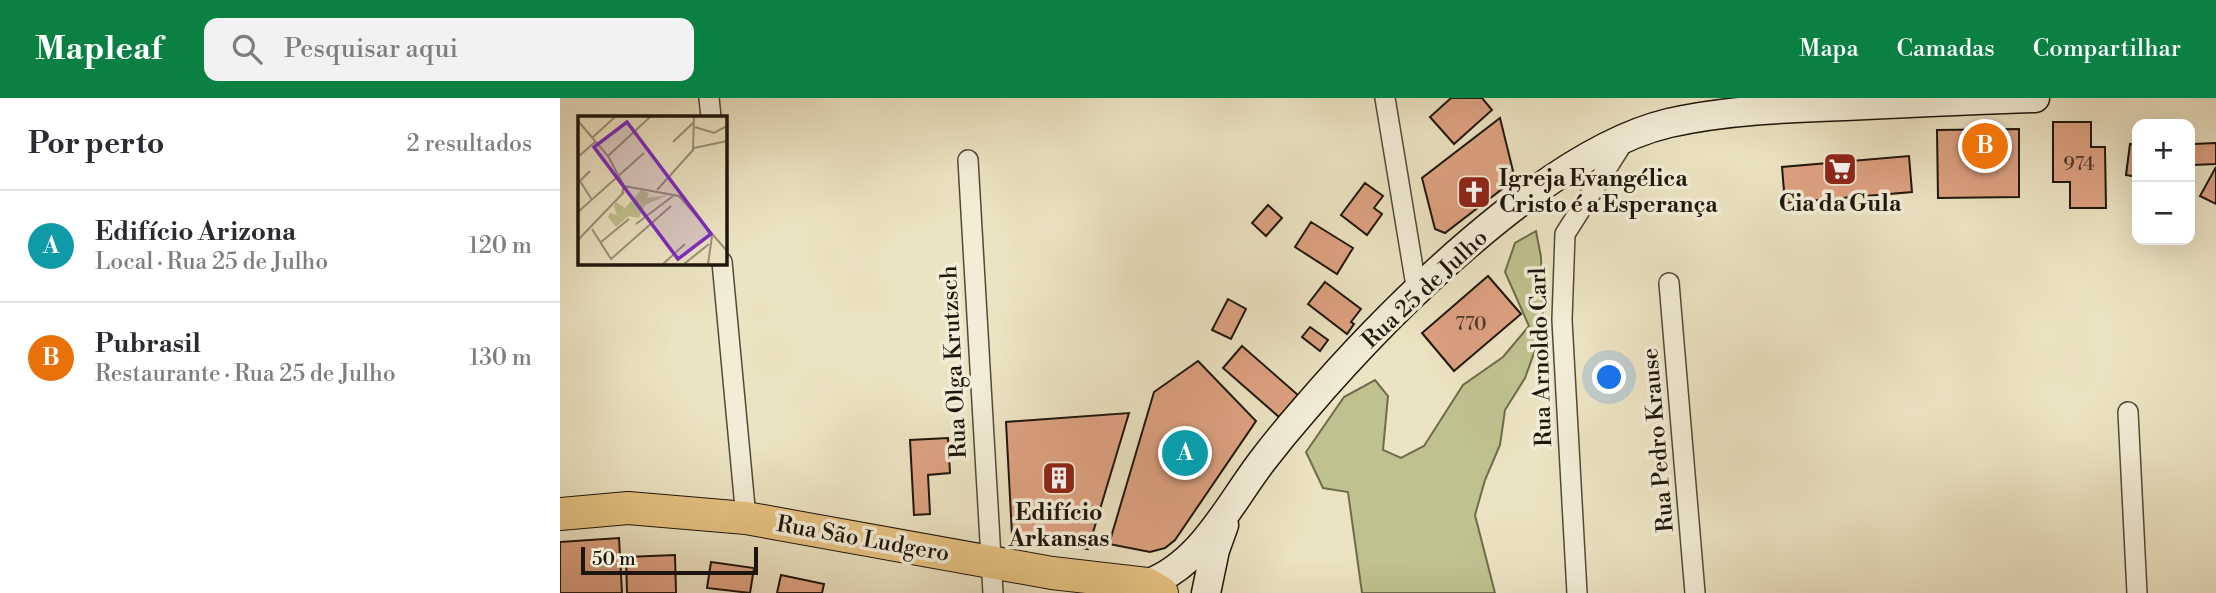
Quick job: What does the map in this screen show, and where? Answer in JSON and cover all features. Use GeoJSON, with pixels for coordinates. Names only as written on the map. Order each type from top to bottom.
{"type":"FeatureCollection","features":[{"type":"Feature","properties":{"kind":"main road","name":"Rua 25 de Julho"},"geometry":{"type":"LineString","coordinates":[[1155,589],[1204,542],[1263,459],[1304,411],[1417,292],[1531,195],[1565,170],[1626,137],[1667,124],[1706,116],[1800,108],[2035,98]]}},
{"type":"Feature","properties":{"kind":"main road","name":"Rua 25 de Julho"},"geometry":{"type":"LineString","coordinates":[[1206,593],[1215,550],[1233,503]]}},
{"type":"Feature","properties":{"kind":"main road","name":"Rua São Ludgero"},"geometry":{"type":"LineString","coordinates":[[560,514],[628,508],[746,518],[1155,589]]}},
{"type":"Feature","properties":{"kind":"street"},"geometry":{"type":"LineString","coordinates":[[709,98],[711,116]]}},
{"type":"Feature","properties":{"kind":"street"},"geometry":{"type":"LineString","coordinates":[[1385,98],[1417,292]]}},
{"type":"Feature","properties":{"kind":"street","name":"Rua Arnoldo Carl"},"geometry":{"type":"LineString","coordinates":[[1577,593],[1562,320],[1565,234],[1626,137]]}},
{"type":"Feature","properties":{"kind":"street","name":"Rua Olga Krutzsch"},"geometry":{"type":"LineString","coordinates":[[968,160],[989,562],[993,593]]}},
{"type":"Feature","properties":{"kind":"street"},"geometry":{"type":"LineString","coordinates":[[722,264],[746,518]]}},
{"type":"Feature","properties":{"kind":"street","name":"Rua Pedro Krause"},"geometry":{"type":"LineString","coordinates":[[1669,283],[1695,593]]}},
{"type":"Feature","properties":{"kind":"street"},"geometry":{"type":"LineString","coordinates":[[2128,412],[2137,593]]}},
{"type":"Feature","properties":{"kind":"green space"},"geometry":{"type":"Polygon","coordinates":[[[1536,231],[1541,257],[1543,328],[1525,378],[1505,410],[1500,445],[1485,480],[1475,515],[1495,593],[1362,593],[1348,492],[1323,488],[1306,452],[1344,397],[1375,380],[1388,396],[1383,450],[1401,458],[1424,446],[1463,385],[1503,357],[1529,326],[1505,272],[1515,243],[1536,231]]]}},
{"type":"Feature","properties":{"kind":"building"},"geometry":{"type":"Polygon","coordinates":[[[1451,98],[1482,98],[1492,110],[1454,144],[1430,117],[1451,98]]]}},
{"type":"Feature","properties":{"kind":"building"},"geometry":{"type":"Polygon","coordinates":[[[1500,118],[1515,179],[1445,233],[1435,229],[1422,178],[1500,118]]]}},
{"type":"Feature","properties":{"kind":"building"},"geometry":{"type":"Polygon","coordinates":[[[2053,122],[2091,122],[2091,147],[2105,147],[2106,208],[2070,208],[2070,182],[2053,182],[2053,122]]]}},
{"type":"Feature","properties":{"kind":"building"},"geometry":{"type":"Polygon","coordinates":[[[2019,129],[2019,197],[1938,198],[1937,130],[2019,129]]]}},
{"type":"Feature","properties":{"kind":"building"},"geometry":{"type":"Polygon","coordinates":[[[2216,143],[2216,164],[2195,165],[2195,144],[2216,143]]]}},
{"type":"Feature","properties":{"kind":"building"},"geometry":{"type":"Polygon","coordinates":[[[2130,144],[2132,144],[2132,176],[2126,175],[2130,144]]]}},
{"type":"Feature","properties":{"kind":"building"},"geometry":{"type":"Polygon","coordinates":[[[1909,156],[1912,192],[1785,203],[1782,167],[1909,156]]]}},
{"type":"Feature","properties":{"kind":"building"},"geometry":{"type":"Polygon","coordinates":[[[2216,167],[2216,204],[2200,196],[2216,167]]]}},
{"type":"Feature","properties":{"kind":"building"},"geometry":{"type":"Polygon","coordinates":[[[1365,183],[1383,196],[1374,208],[1382,214],[1367,235],[1341,215],[1365,183]]]}},
{"type":"Feature","properties":{"kind":"building"},"geometry":{"type":"Polygon","coordinates":[[[1268,205],[1282,218],[1266,236],[1252,223],[1268,205]]]}},
{"type":"Feature","properties":{"kind":"building"},"geometry":{"type":"Polygon","coordinates":[[[1311,222],[1353,248],[1337,274],[1295,247],[1311,222]]]}},
{"type":"Feature","properties":{"kind":"building"},"geometry":{"type":"Polygon","coordinates":[[[1488,276],[1521,314],[1454,371],[1422,333],[1488,276]]]}},
{"type":"Feature","properties":{"kind":"building"},"geometry":{"type":"Polygon","coordinates":[[[1325,282],[1361,309],[1351,322],[1354,324],[1347,334],[1308,304],[1325,282]]]}},
{"type":"Feature","properties":{"kind":"building"},"geometry":{"type":"Polygon","coordinates":[[[1228,299],[1246,309],[1231,339],[1212,330],[1228,299]]]}},
{"type":"Feature","properties":{"kind":"building"},"geometry":{"type":"Polygon","coordinates":[[[1310,327],[1328,340],[1320,351],[1302,337],[1310,327]]]}},
{"type":"Feature","properties":{"kind":"building"},"geometry":{"type":"Polygon","coordinates":[[[1242,346],[1298,395],[1279,417],[1223,368],[1242,346]]]}},
{"type":"Feature","properties":{"kind":"building"},"geometry":{"type":"Polygon","coordinates":[[[1198,361],[1256,421],[1175,540],[1165,548],[1150,552],[1109,544],[1154,392],[1198,361]]]}},
{"type":"Feature","properties":{"kind":"building","name":"Edifício Arkansas"},"geometry":{"type":"Polygon","coordinates":[[[1129,413],[1088,549],[1012,535],[1006,422],[1129,413]]]}},
{"type":"Feature","properties":{"kind":"building"},"geometry":{"type":"Polygon","coordinates":[[[948,438],[950,473],[928,475],[930,514],[914,515],[910,440],[948,438]]]}},
{"type":"Feature","properties":{"kind":"building"},"geometry":{"type":"Polygon","coordinates":[[[619,538],[622,593],[560,593],[560,542],[619,538]]]}},
{"type":"Feature","properties":{"kind":"building"},"geometry":{"type":"Polygon","coordinates":[[[675,555],[676,593],[627,593],[626,557],[675,555]]]}},
{"type":"Feature","properties":{"kind":"building"},"geometry":{"type":"Polygon","coordinates":[[[711,562],[754,568],[750,593],[707,588],[711,562]]]}},
{"type":"Feature","properties":{"kind":"building"},"geometry":{"type":"Polygon","coordinates":[[[781,575],[824,584],[822,593],[777,593],[781,575]]]}},
{"type":"Feature","properties":{"kind":"place","name":"Pubrasil"},"geometry":{"type":"Point","coordinates":[1985,146]}},
{"type":"Feature","properties":{"kind":"place","name":"Cia da Gula"},"geometry":{"type":"Point","coordinates":[1840,169]}},
{"type":"Feature","properties":{"kind":"place","name":"Igreja Evangélica Cristo é a Esperança"},"geometry":{"type":"Point","coordinates":[1474,192]}},
{"type":"Feature","properties":{"kind":"place","name":"Edifício Arizona"},"geometry":{"type":"Point","coordinates":[1185,453]}},
{"type":"Feature","properties":{"kind":"place","name":"Edifício Arkansas"},"geometry":{"type":"Point","coordinates":[1059,478]}}]}
